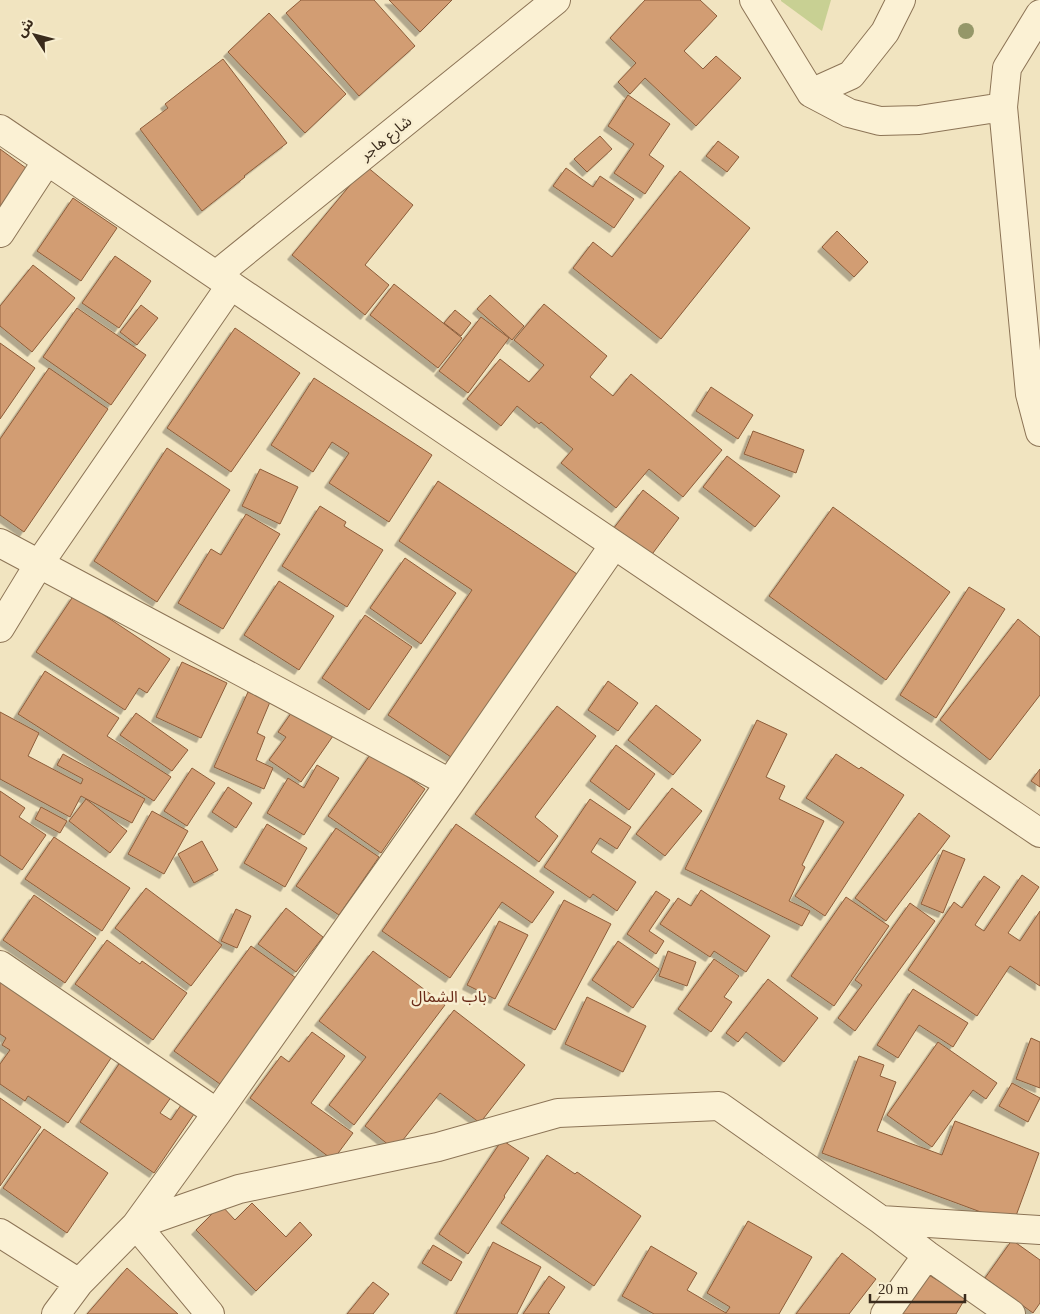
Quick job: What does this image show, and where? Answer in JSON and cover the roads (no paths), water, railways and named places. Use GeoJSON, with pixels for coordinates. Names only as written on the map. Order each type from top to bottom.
{"type":"FeatureCollection","features":[{"type":"Feature","properties":{"kind":"street","name":"شارع هاجر"},"geometry":{"type":"LineString","coordinates":[[0,628],[39,564],[224,280],[556,0]]}},
{"type":"Feature","properties":{"kind":"street"},"geometry":{"type":"LineString","coordinates":[[754,0],[812,93],[849,113],[880,121],[919,120],[1003,107]]}},
{"type":"Feature","properties":{"kind":"street"},"geometry":{"type":"LineString","coordinates":[[812,93],[851,75],[886,32],[901,0]]}},
{"type":"Feature","properties":{"kind":"street"},"geometry":{"type":"LineString","coordinates":[[1040,14],[1007,68],[1003,107],[1030,394],[1040,432]]}},
{"type":"Feature","properties":{"kind":"street"},"geometry":{"type":"LineString","coordinates":[[0,129],[1040,833]]}},
{"type":"Feature","properties":{"kind":"street"},"geometry":{"type":"LineString","coordinates":[[0,233],[47,160]]}},
{"type":"Feature","properties":{"kind":"street"},"geometry":{"type":"LineString","coordinates":[[0,543],[450,783]]}},
{"type":"Feature","properties":{"kind":"street"},"geometry":{"type":"LineString","coordinates":[[56,1314],[80,1283],[136,1225],[450,783],[614,544]]}},
{"type":"Feature","properties":{"kind":"street"},"geometry":{"type":"LineString","coordinates":[[0,965],[217,1113]]}},
{"type":"Feature","properties":{"kind":"street"},"geometry":{"type":"LineString","coordinates":[[136,1225],[238,1189],[438,1147],[558,1113],[719,1106],[1011,1314]]}},
{"type":"Feature","properties":{"kind":"street"},"geometry":{"type":"LineString","coordinates":[[881,1220],[1040,1230]]}},
{"type":"Feature","properties":{"kind":"street"},"geometry":{"type":"LineString","coordinates":[[136,1225],[210,1314]]}},
{"type":"Feature","properties":{"kind":"street"},"geometry":{"type":"LineString","coordinates":[[0,1234],[80,1283]]}},
{"type":"Feature","properties":{"kind":"street"},"geometry":{"type":"LineString","coordinates":[[885,1314],[927,1255]]}},
{"type":"Feature","properties":{"kind":"district","name":"باب الشمال"},"geometry":{"type":"Point","coordinates":[449,996]}}]}
